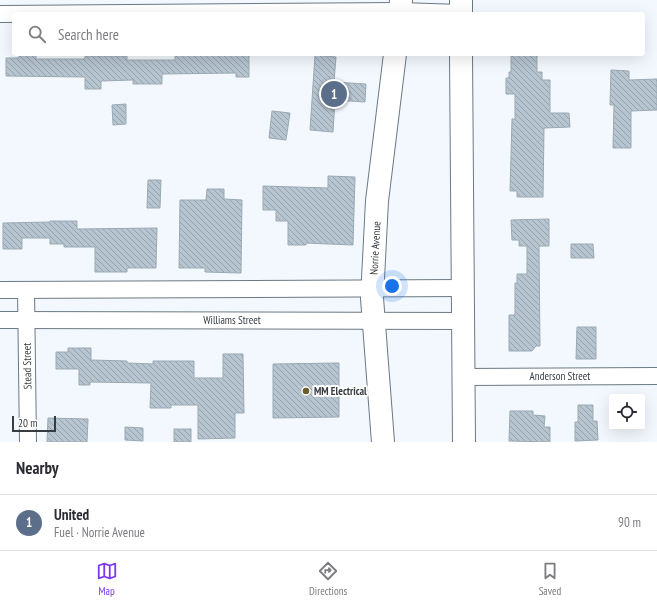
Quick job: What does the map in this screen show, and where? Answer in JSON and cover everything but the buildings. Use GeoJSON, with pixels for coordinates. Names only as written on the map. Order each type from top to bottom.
{"type":"FeatureCollection","features":[{"type":"Feature","properties":{"kind":"main road","name":"Norrie Avenue"},"geometry":{"type":"LineString","coordinates":[[383,442],[373,288],[377,201],[395,56]]}},
{"type":"Feature","properties":{"kind":"main road"},"geometry":{"type":"LineString","coordinates":[[461,56],[464,442]]}},
{"type":"Feature","properties":{"kind":"street"},"geometry":{"type":"LineString","coordinates":[[133,12],[400,8],[461,9]]}},
{"type":"Feature","properties":{"kind":"street"},"geometry":{"type":"LineString","coordinates":[[0,14],[12,14]]}},
{"type":"Feature","properties":{"kind":"street"},"geometry":{"type":"LineString","coordinates":[[0,290],[463,288]]}},
{"type":"Feature","properties":{"kind":"street","name":"Stead Street"},"geometry":{"type":"LineString","coordinates":[[26,290],[28,442]]}},
{"type":"Feature","properties":{"kind":"street","name":"Williams Street"},"geometry":{"type":"LineString","coordinates":[[0,320],[463,321]]}},
{"type":"Feature","properties":{"kind":"street","name":"Anderson Street"},"geometry":{"type":"LineString","coordinates":[[464,376],[657,376]]}},
{"type":"Feature","properties":{"kind":"place","name":"United"},"geometry":{"type":"Point","coordinates":[334,94]}},
{"type":"Feature","properties":{"kind":"place","name":"MM Electrical"},"geometry":{"type":"Point","coordinates":[306,391]}}]}
